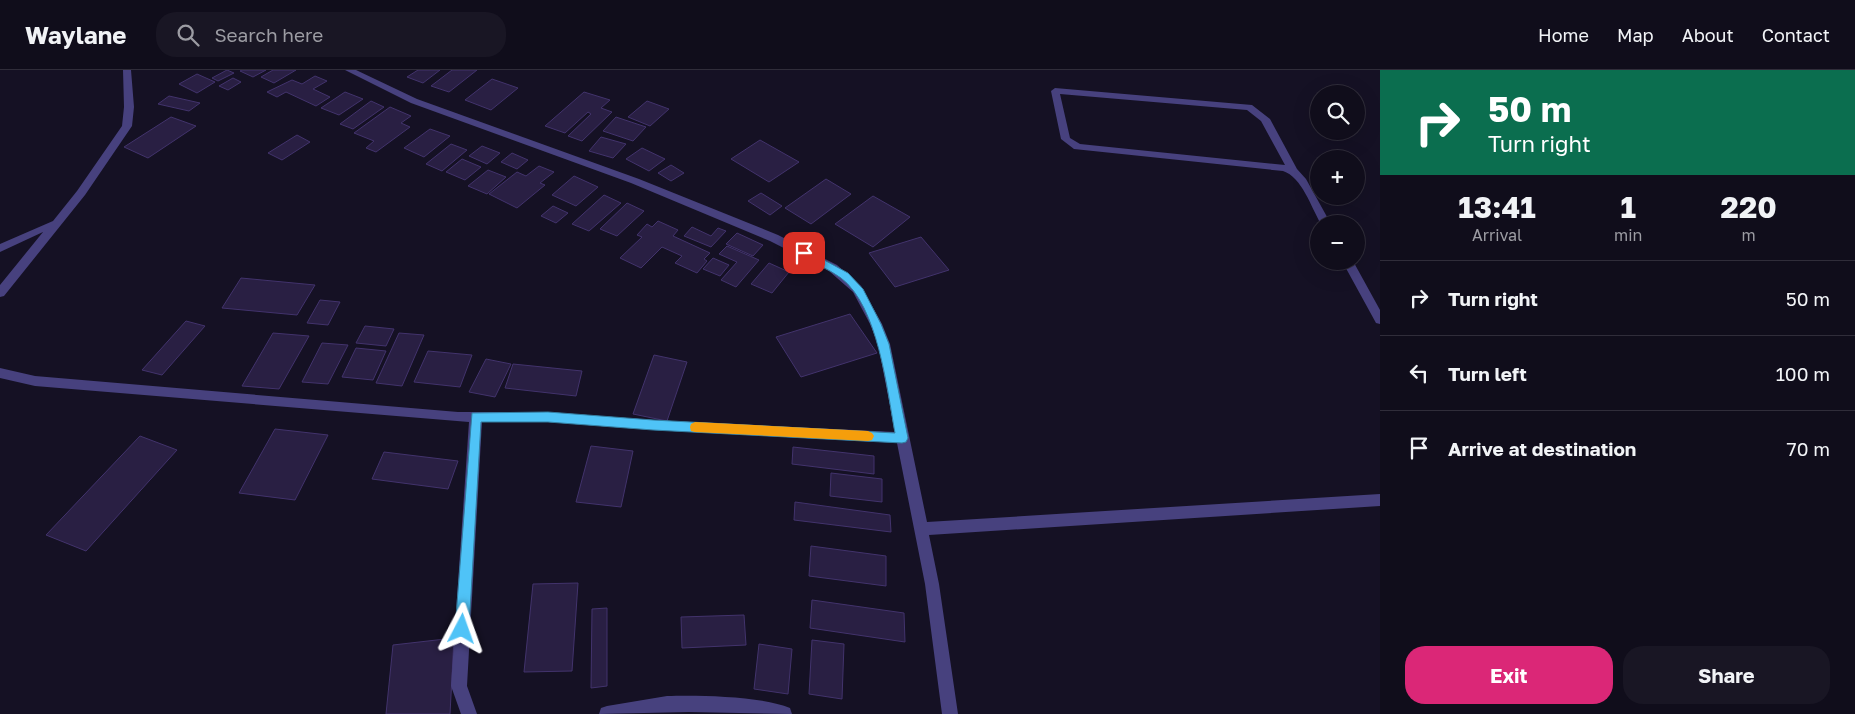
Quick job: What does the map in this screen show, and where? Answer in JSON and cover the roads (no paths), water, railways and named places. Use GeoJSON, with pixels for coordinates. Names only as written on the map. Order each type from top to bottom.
{"type":"FeatureCollection","features":[{"type":"Feature","properties":{"kind":"street"},"geometry":{"type":"LineString","coordinates":[[0,293],[90,180],[127,126],[129,107],[127,70]]}},
{"type":"Feature","properties":{"kind":"street"},"geometry":{"type":"LineString","coordinates":[[349,70],[414,101],[635,181],[774,238],[833,268],[857,289],[876,324],[884,344],[932,584],[950,714]]}},
{"type":"Feature","properties":{"kind":"street"},"geometry":{"type":"LineString","coordinates":[[1293,171],[1077,147],[1066,138],[1055,91],[1249,107],[1265,118],[1293,171],[1301,180],[1321,215]]}},
{"type":"Feature","properties":{"kind":"street"},"geometry":{"type":"LineString","coordinates":[[0,248],[57,222]]}},
{"type":"Feature","properties":{"kind":"street"},"geometry":{"type":"LineString","coordinates":[[1352,270],[1380,320]]}},
{"type":"Feature","properties":{"kind":"street"},"geometry":{"type":"LineString","coordinates":[[0,373],[35,381],[304,405],[476,417],[548,417],[653,425],[902,438]]}},
{"type":"Feature","properties":{"kind":"street"},"geometry":{"type":"LineString","coordinates":[[469,714],[459,686],[476,417]]}},
{"type":"Feature","properties":{"kind":"street"},"geometry":{"type":"LineString","coordinates":[[921,529],[1380,500]]}},
{"type":"Feature","properties":{"kind":"street"},"geometry":{"type":"LineString","coordinates":[[607,714],[636,708],[676,704],[764,710],[784,714]]}}]}
